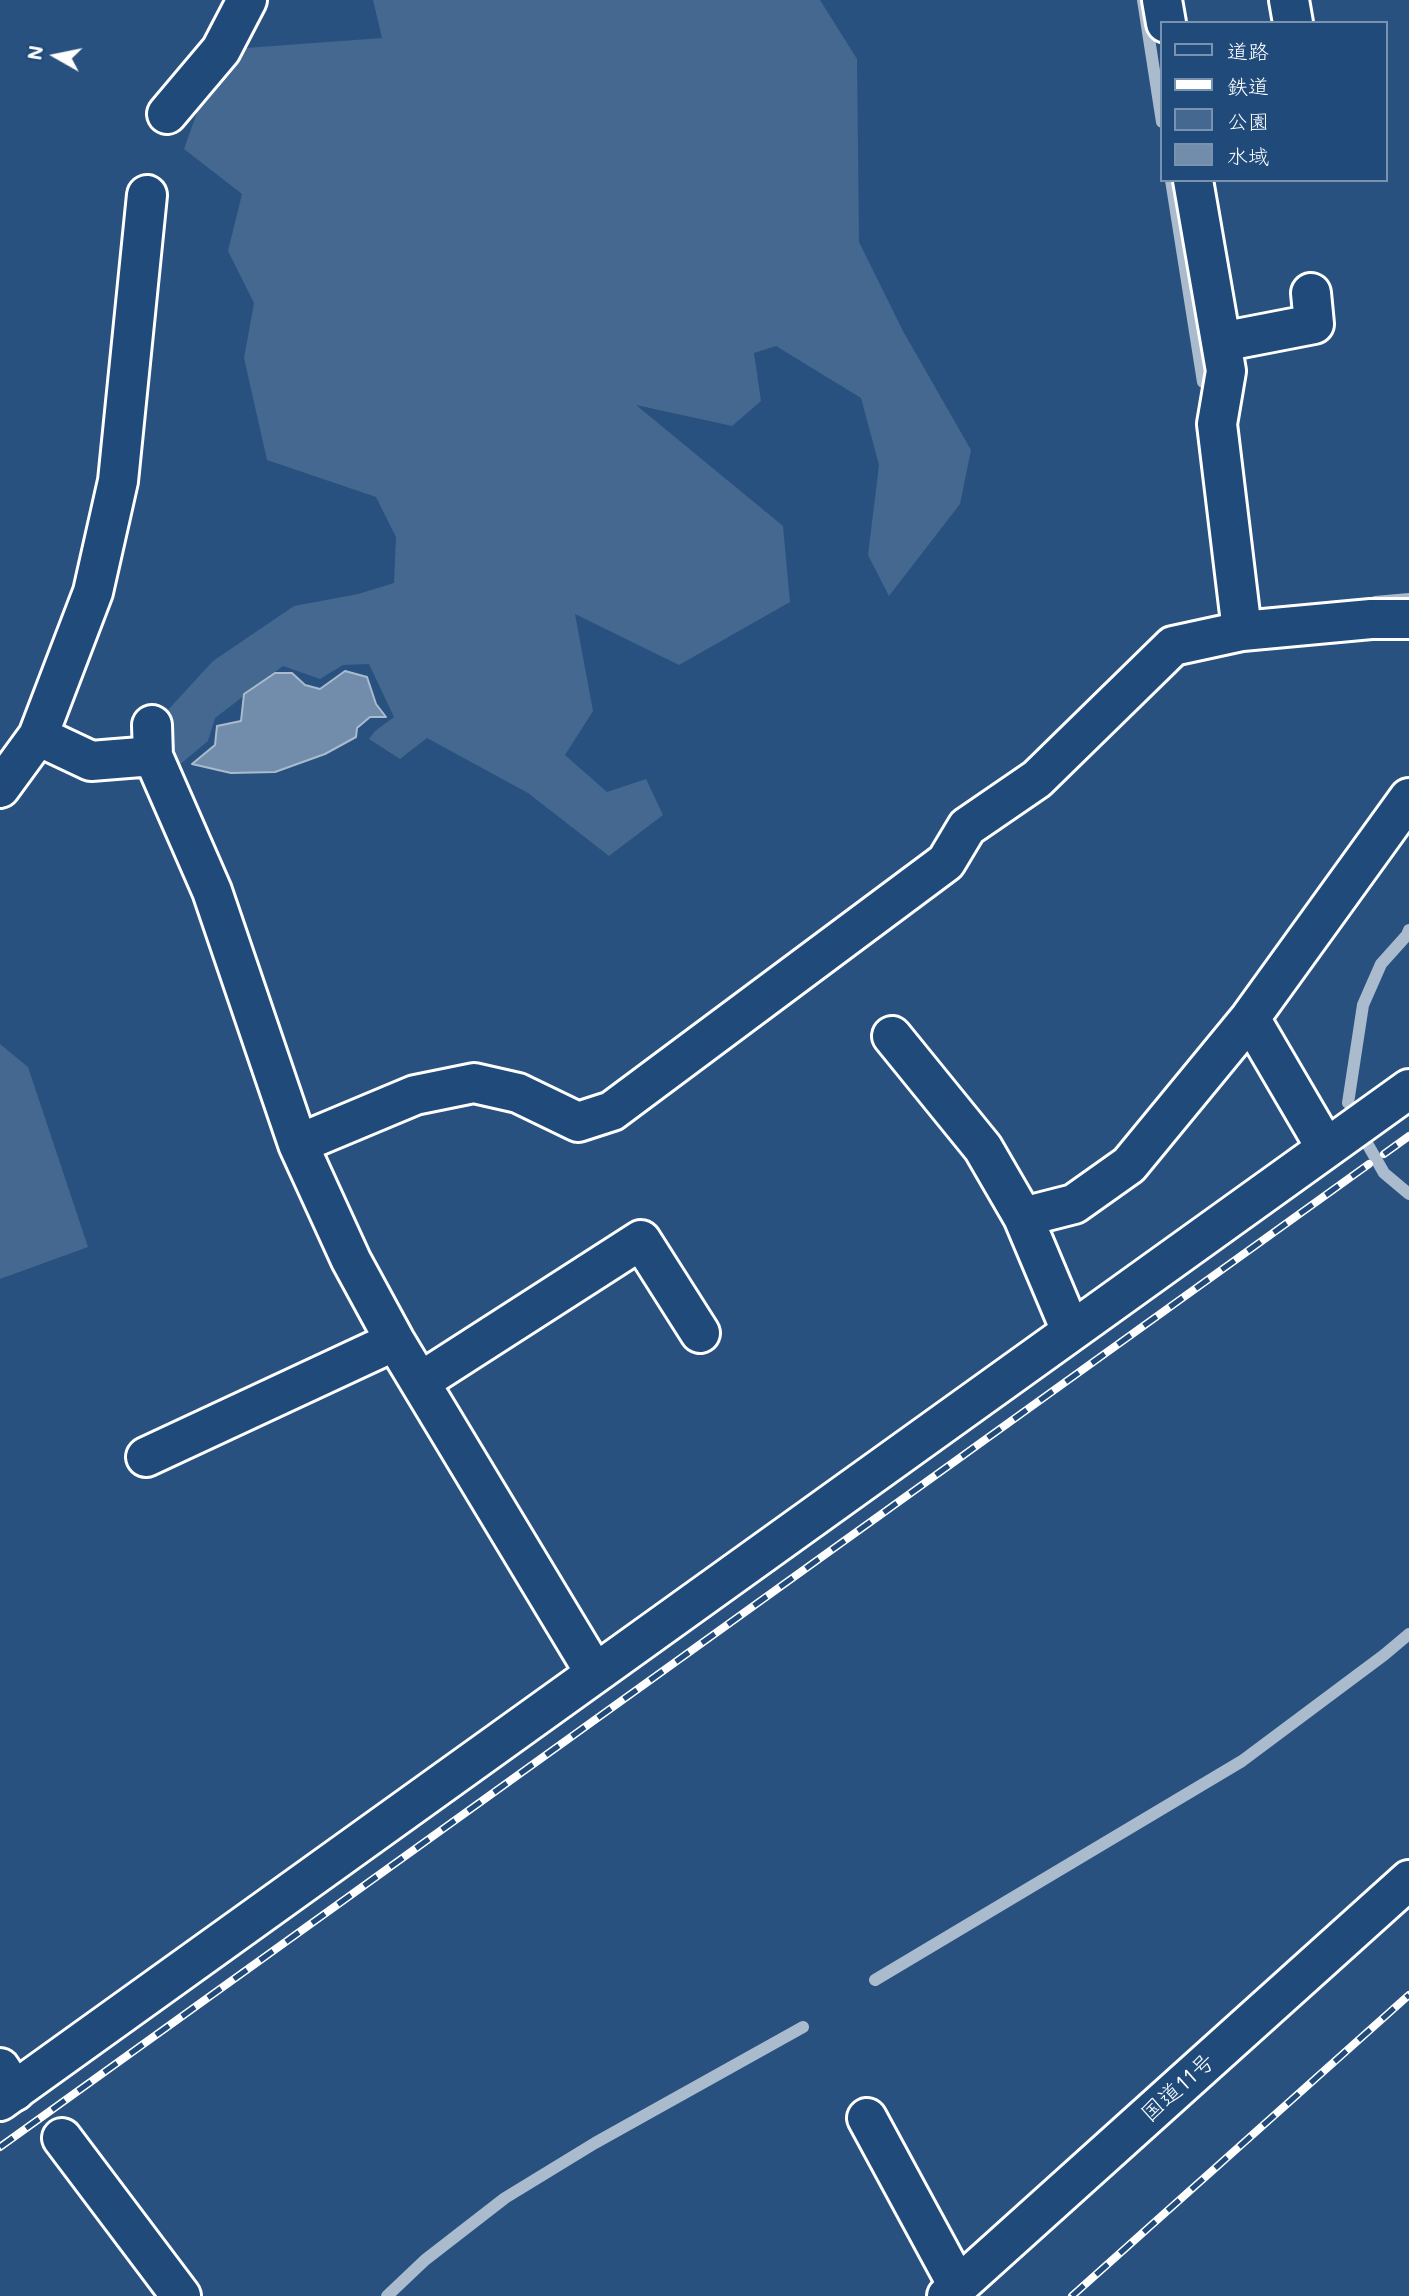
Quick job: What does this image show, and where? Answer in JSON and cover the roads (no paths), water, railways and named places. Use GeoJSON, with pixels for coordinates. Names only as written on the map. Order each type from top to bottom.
{"type":"FeatureCollection","features":[{"type":"Feature","properties":{"kind":"main road"},"geometry":{"type":"LineString","coordinates":[[167,114],[221,50],[247,0]]}},
{"type":"Feature","properties":{"kind":"main road"},"geometry":{"type":"LineString","coordinates":[[1162,0],[1166,21]]}},
{"type":"Feature","properties":{"kind":"main road"},"geometry":{"type":"LineString","coordinates":[[1289,0],[1293,21]]}},
{"type":"Feature","properties":{"kind":"main road"},"geometry":{"type":"LineString","coordinates":[[1193,182],[1226,371],[1217,425],[1242,631]]}},
{"type":"Feature","properties":{"kind":"main road"},"geometry":{"type":"LineString","coordinates":[[0,788],[38,736],[93,592],[118,481],[147,195]]}},
{"type":"Feature","properties":{"kind":"main road"},"geometry":{"type":"LineString","coordinates":[[1221,342],[1314,324],[1311,293]]}},
{"type":"Feature","properties":{"kind":"main road"},"geometry":{"type":"LineString","coordinates":[[299,1144],[415,1095],[474,1083],[518,1093],[578,1122],[612,1111],[946,862],[967,827],[1037,779],[1173,646],[1242,631],[1371,619],[1409,619]]}},
{"type":"Feature","properties":{"kind":"main road"},"geometry":{"type":"LineString","coordinates":[[38,736],[91,761],[153,740],[212,891],[299,1144],[351,1261],[395,1341],[595,1673]]}},
{"type":"Feature","properties":{"kind":"main road"},"geometry":{"type":"LineString","coordinates":[[1023,1217],[1074,1204],[1129,1165],[1250,1018],[1409,798]]}},
{"type":"Feature","properties":{"kind":"main road"},"geometry":{"type":"LineString","coordinates":[[1250,1018],[1326,1148]]}},
{"type":"Feature","properties":{"kind":"main road"},"geometry":{"type":"LineString","coordinates":[[892,1036],[984,1148],[1023,1217],[1070,1331]]}},
{"type":"Feature","properties":{"kind":"main road"},"geometry":{"type":"LineString","coordinates":[[5,2087],[595,1673],[1409,1089]]}},
{"type":"Feature","properties":{"kind":"main road"},"geometry":{"type":"LineString","coordinates":[[420,1382],[641,1240],[700,1333]]}},
{"type":"Feature","properties":{"kind":"main road"},"geometry":{"type":"LineString","coordinates":[[146,1457],[395,1341]]}},
{"type":"Feature","properties":{"kind":"main road","name":"国道11号"},"geometry":{"type":"LineString","coordinates":[[953,2291],[1409,1880]]}},
{"type":"Feature","properties":{"kind":"main road"},"geometry":{"type":"LineString","coordinates":[[867,2118],[953,2291]]}},
{"type":"Feature","properties":{"kind":"main road"},"geometry":{"type":"LineString","coordinates":[[62,2138],[181,2296]]}},
{"type":"Feature","properties":{"kind":"water"},"geometry":{"type":"Polygon","coordinates":[[[345,671],[367,677],[376,704],[386,717],[370,717],[357,728],[356,737],[325,754],[275,772],[231,773],[192,764],[215,745],[217,726],[241,721],[244,694],[275,673],[292,673],[305,685],[320,689],[345,671]]]}},
{"type":"Feature","properties":{"kind":"waterway"},"geometry":{"type":"LineString","coordinates":[[1143,0],[1160,109]]}},
{"type":"Feature","properties":{"kind":"waterway"},"geometry":{"type":"LineString","coordinates":[[1171,182],[1203,382]]}},
{"type":"Feature","properties":{"kind":"waterway"},"geometry":{"type":"LineString","coordinates":[[1375,602],[1409,599]]}},
{"type":"Feature","properties":{"kind":"waterway"},"geometry":{"type":"LineString","coordinates":[[1348,1103],[1363,1005],[1381,964],[1409,930]]}},
{"type":"Feature","properties":{"kind":"waterway"},"geometry":{"type":"LineString","coordinates":[[1368,1145],[1384,1173],[1409,1194]]}},
{"type":"Feature","properties":{"kind":"waterway"},"geometry":{"type":"LineString","coordinates":[[875,1980],[1242,1761],[1409,1634]]}},
{"type":"Feature","properties":{"kind":"waterway"},"geometry":{"type":"LineString","coordinates":[[387,2296],[425,2260],[505,2198],[595,2143],[803,2027]]}},
{"type":"Feature","properties":{"kind":"railway"},"geometry":{"type":"LineString","coordinates":[[1384,1154],[1409,1136]]}},
{"type":"Feature","properties":{"kind":"railway"},"geometry":{"type":"LineString","coordinates":[[0,2147],[1369,1164]]}},
{"type":"Feature","properties":{"kind":"railway"},"geometry":{"type":"LineString","coordinates":[[1072,2296],[1409,1995]]}}]}
